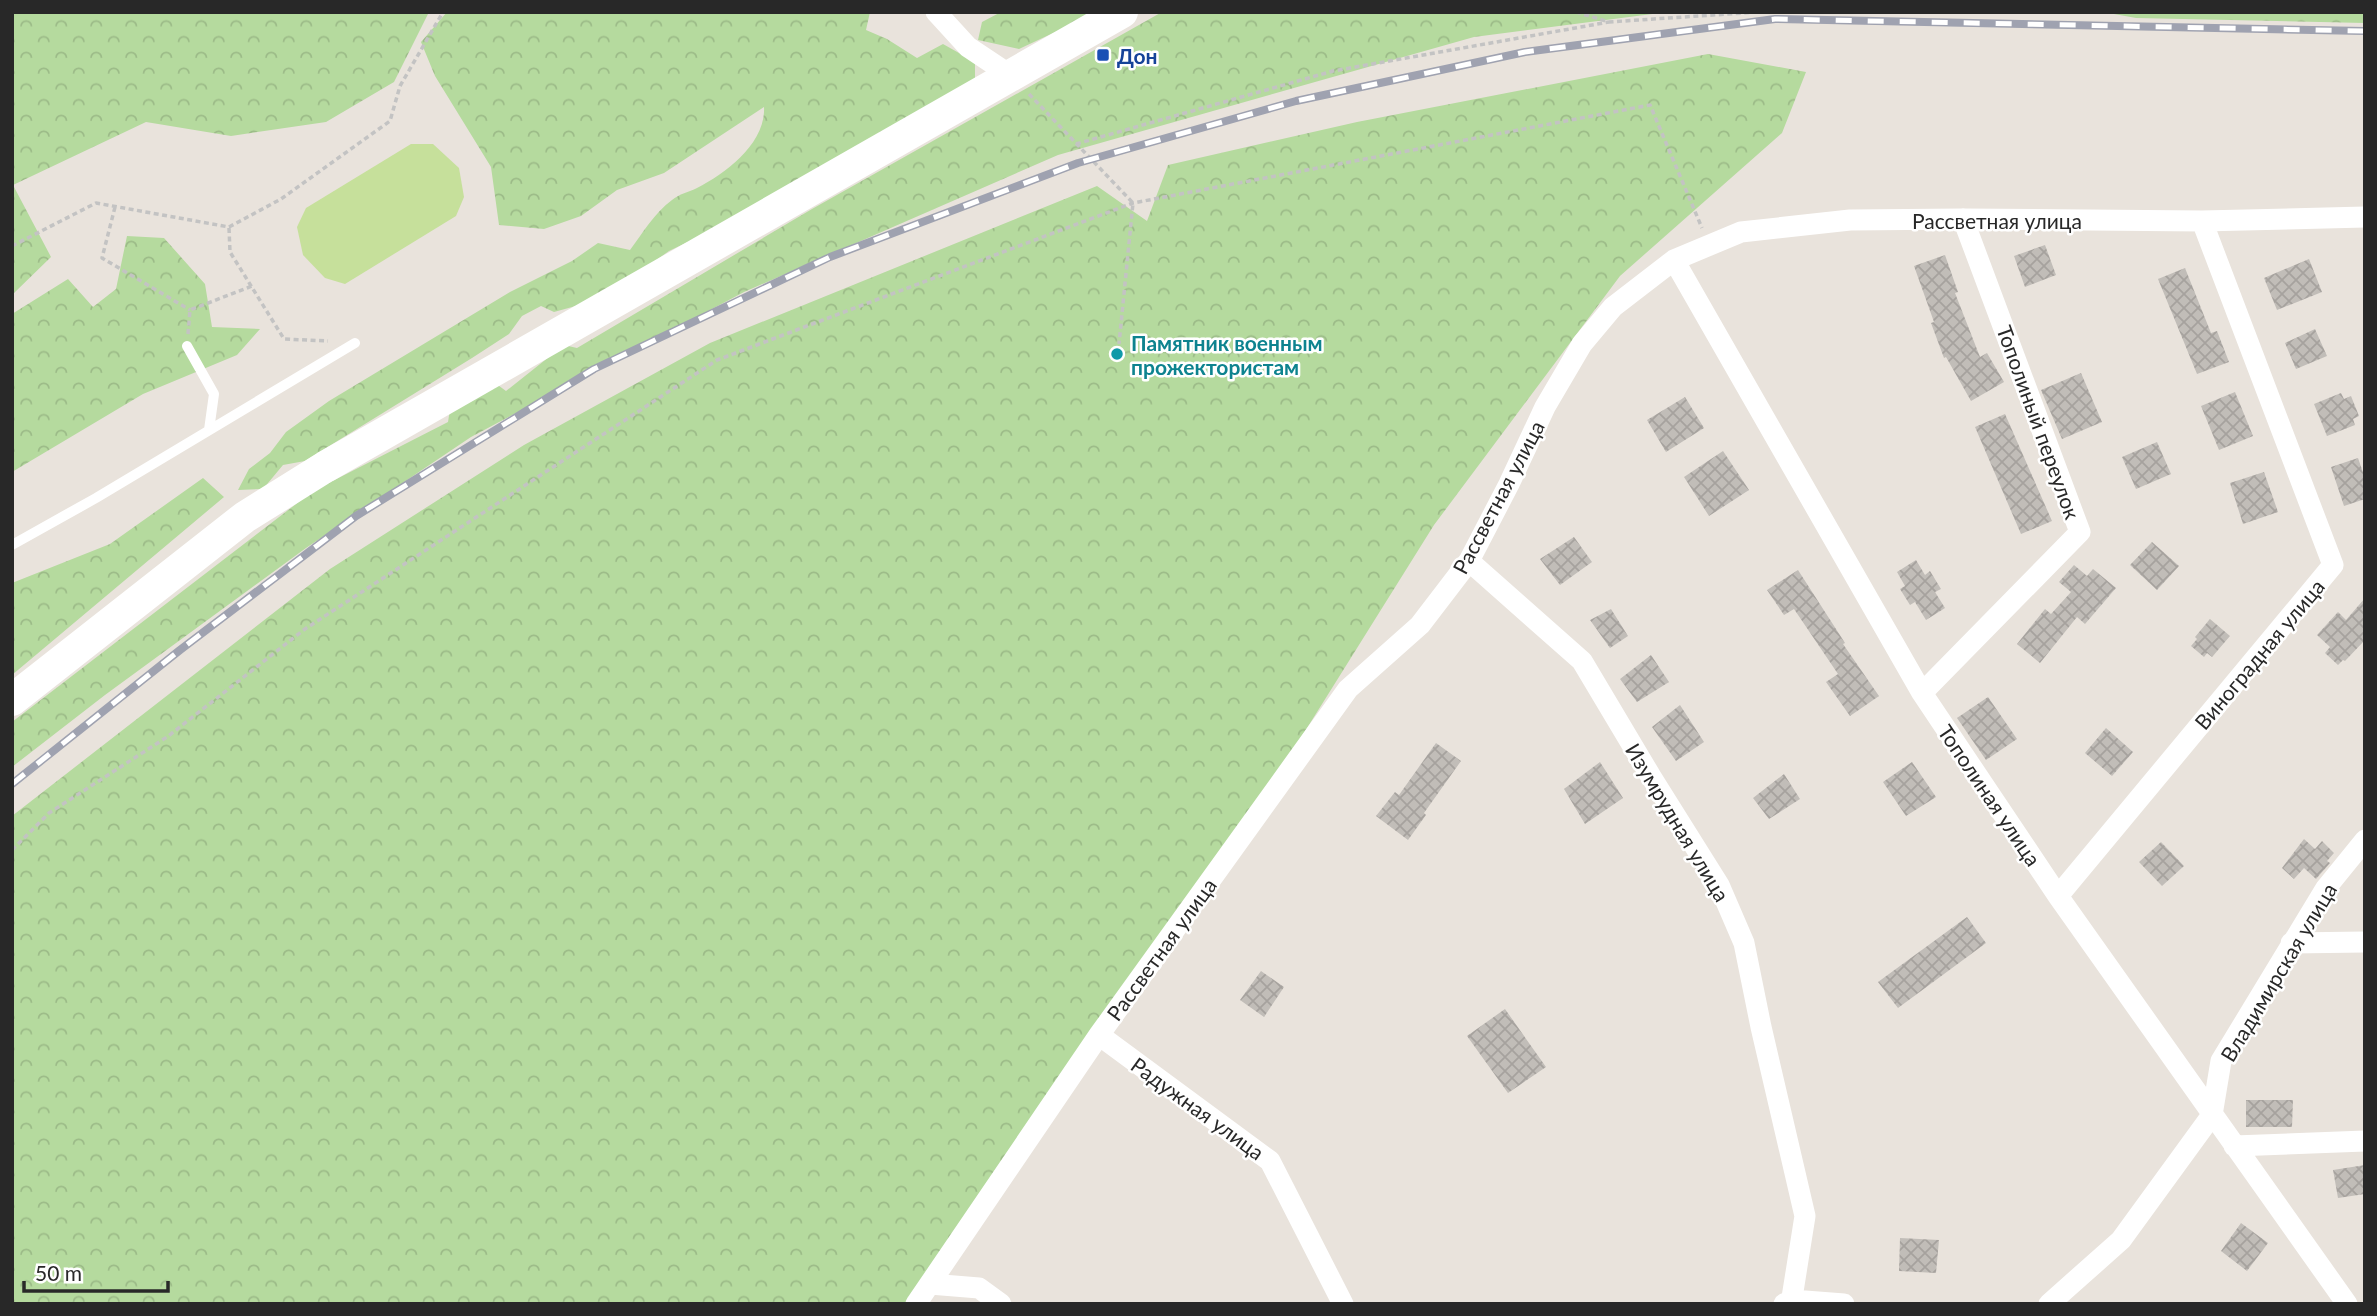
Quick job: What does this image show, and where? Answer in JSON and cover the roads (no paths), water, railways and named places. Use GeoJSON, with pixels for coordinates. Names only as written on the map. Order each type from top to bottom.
{"type":"FeatureCollection","features":[{"type":"Feature","properties":{"kind":"street"},"geometry":{"type":"LineString","coordinates":[[936,12],[968,47],[1010,75]]}},
{"type":"Feature","properties":{"kind":"street"},"geometry":{"type":"LineString","coordinates":[[12,700],[245,517],[325,467],[1122,12]]}},
{"type":"Feature","properties":{"kind":"street","name":"Рассветная улица"},"geometry":{"type":"LineString","coordinates":[[916,1304],[1099,1035],[1348,689],[1420,625],[1469,561],[1545,407],[1582,344],[1613,307],[1674,260],[1741,232],[1850,220],[2202,221],[2365,217]]}},
{"type":"Feature","properties":{"kind":"street","name":"Тополиный переулок"},"geometry":{"type":"LineString","coordinates":[[1922,693],[2080,532],[1963,219]]}},
{"type":"Feature","properties":{"kind":"street","name":"Виноградная улица"},"geometry":{"type":"LineString","coordinates":[[2058,897],[2333,565],[2202,221]]}},
{"type":"Feature","properties":{"kind":"street","name":"Тополиная улица"},"geometry":{"type":"LineString","coordinates":[[1674,260],[1922,693],[2058,897],[2344,1303]]}},
{"type":"Feature","properties":{"kind":"street","name":"Изумрудная улица"},"geometry":{"type":"LineString","coordinates":[[1469,561],[1582,661],[1724,896],[1744,943],[1805,1216],[1789,1302]]}},
{"type":"Feature","properties":{"kind":"street","name":"Владимирская улица"},"geometry":{"type":"LineString","coordinates":[[2049,1304],[2121,1240],[2212,1115],[2221,1061],[2326,888],[2365,840]]}},
{"type":"Feature","properties":{"kind":"street"},"geometry":{"type":"LineString","coordinates":[[2291,943],[2365,943]]}},
{"type":"Feature","properties":{"kind":"street","name":"Радужная улица"},"geometry":{"type":"LineString","coordinates":[[1099,1035],[1270,1161],[1343,1304]]}},
{"type":"Feature","properties":{"kind":"street"},"geometry":{"type":"LineString","coordinates":[[2234,1146],[2365,1141]]}},
{"type":"Feature","properties":{"kind":"street"},"geometry":{"type":"LineString","coordinates":[[930,1284],[979,1288],[1001,1304]]}},
{"type":"Feature","properties":{"kind":"street"},"geometry":{"type":"LineString","coordinates":[[1789,1302],[1844,1304]]}},
{"type":"Feature","properties":{"kind":"lane"},"geometry":{"type":"LineString","coordinates":[[12,545],[96,498],[355,342]]}},
{"type":"Feature","properties":{"kind":"lane"},"geometry":{"type":"LineString","coordinates":[[187,346],[214,394],[209,430]]}},
{"type":"Feature","properties":{"kind":"railway"},"geometry":{"type":"LineString","coordinates":[[12,784],[180,650],[356,516],[594,369],[830,257],[1078,163],[1296,101],[1525,52],[1775,19],[2365,31]]}},
{"type":"Feature","properties":{"kind":"place","name":"Дон"},"geometry":{"type":"Point","coordinates":[1103,55]}},
{"type":"Feature","properties":{"kind":"place","name":"Памятник военным прожектористам"},"geometry":{"type":"Point","coordinates":[1117,354]}}]}
